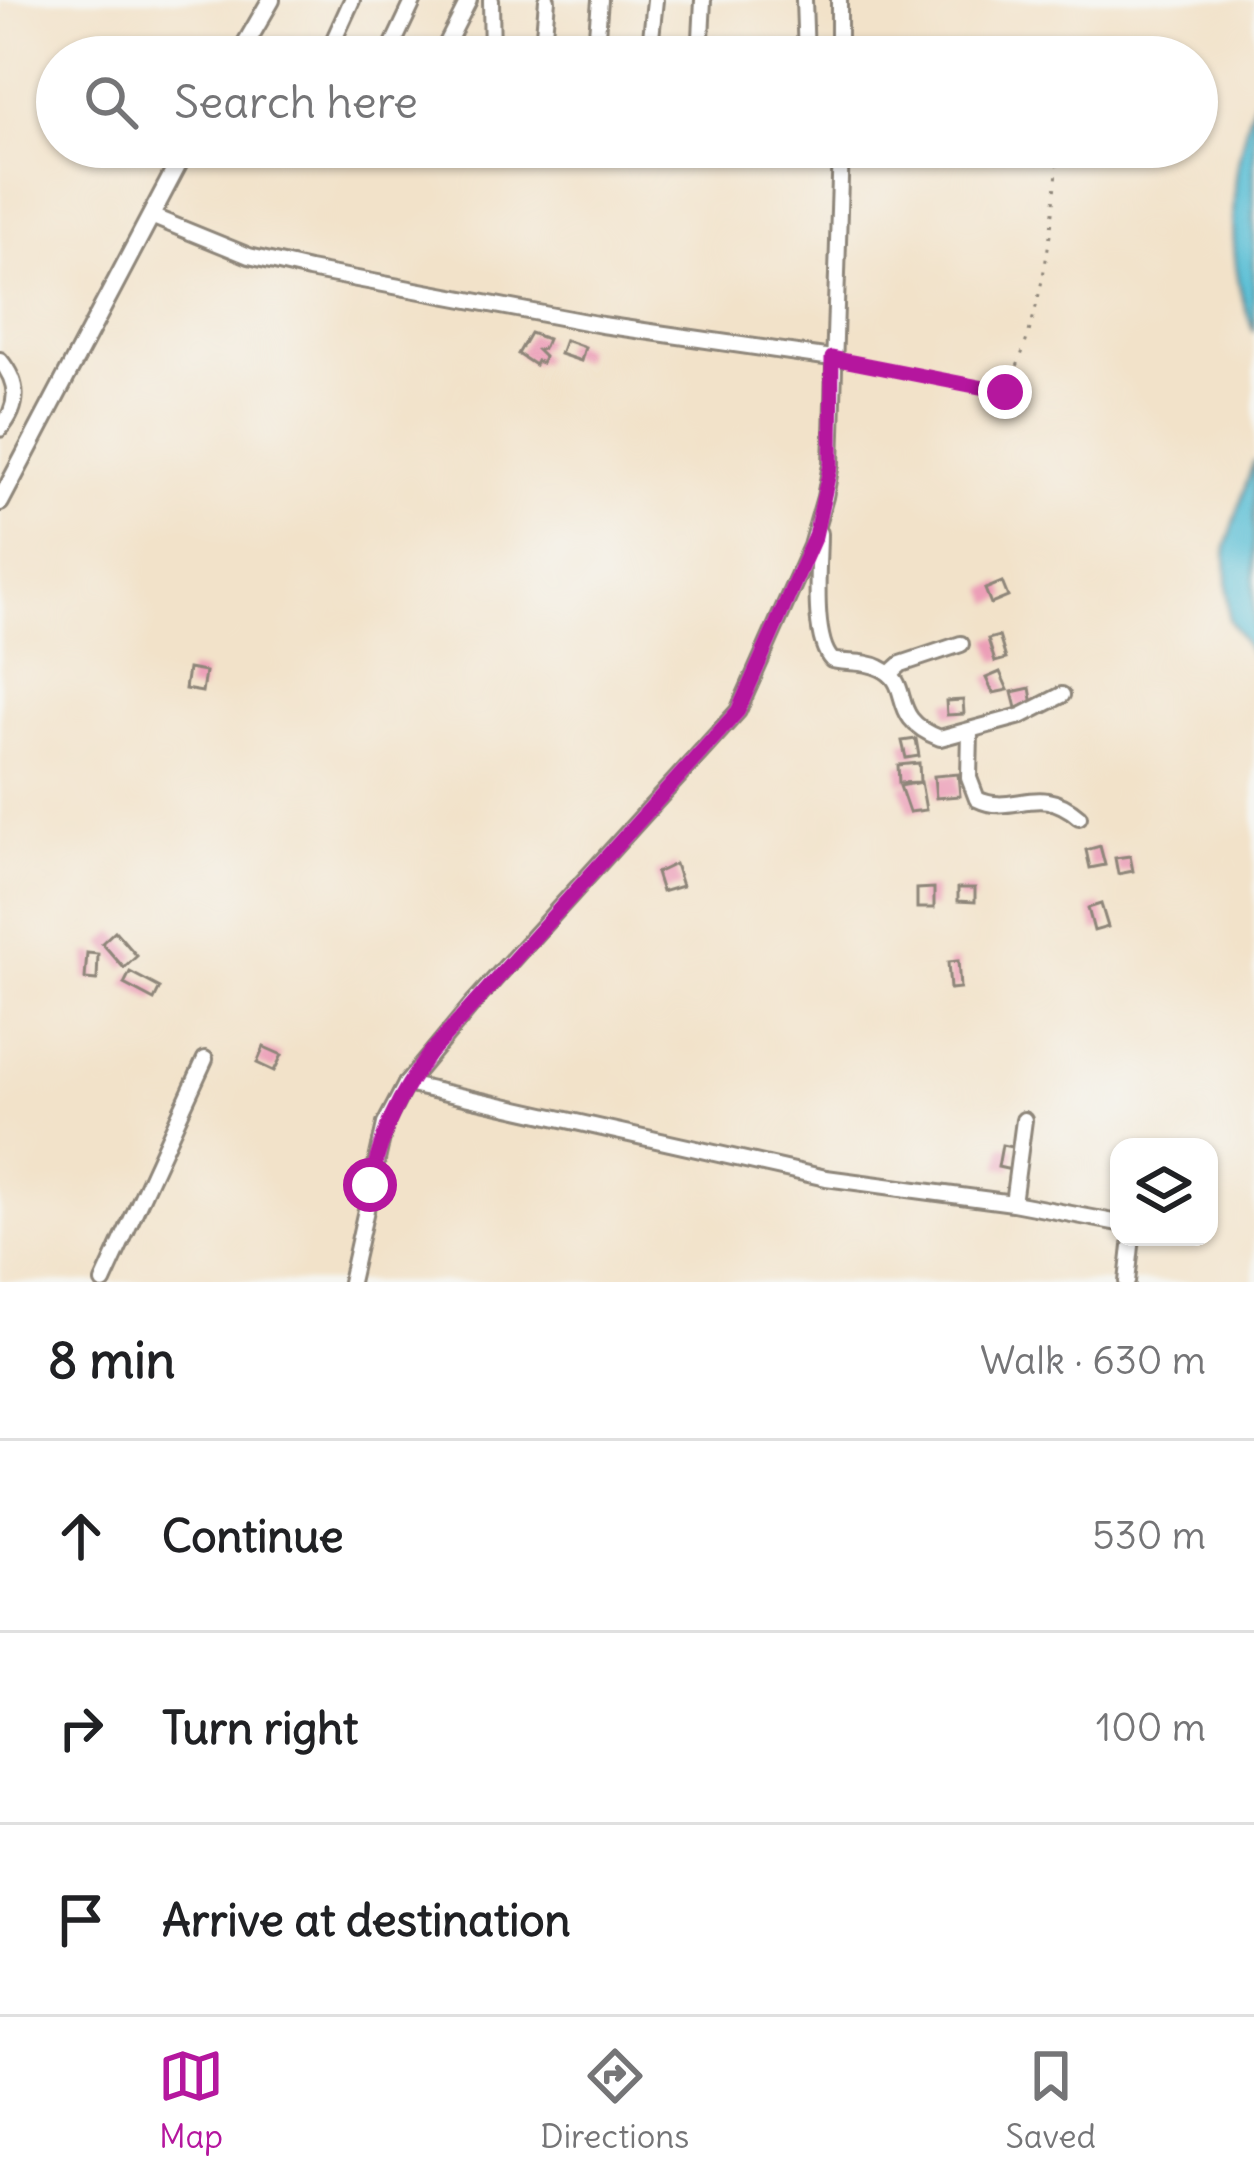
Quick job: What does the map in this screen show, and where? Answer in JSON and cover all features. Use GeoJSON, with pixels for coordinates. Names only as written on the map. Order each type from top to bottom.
{"type":"FeatureCollection","features":[{"type":"Feature","properties":{"kind":"main road"},"geometry":{"type":"LineString","coordinates":[[250,36],[271,0]]}},
{"type":"Feature","properties":{"kind":"main road"},"geometry":{"type":"LineString","coordinates":[[0,502],[176,168]]}},
{"type":"Feature","properties":{"kind":"street"},"geometry":{"type":"LineString","coordinates":[[336,36],[352,0]]}},
{"type":"Feature","properties":{"kind":"street"},"geometry":{"type":"LineString","coordinates":[[397,36],[414,0]]}},
{"type":"Feature","properties":{"kind":"street"},"geometry":{"type":"LineString","coordinates":[[451,36],[470,0]]}},
{"type":"Feature","properties":{"kind":"street"},"geometry":{"type":"LineString","coordinates":[[491,0],[492,36]]}},
{"type":"Feature","properties":{"kind":"street"},"geometry":{"type":"LineString","coordinates":[[544,36],[548,0]]}},
{"type":"Feature","properties":{"kind":"street"},"geometry":{"type":"LineString","coordinates":[[597,36],[600,0]]}},
{"type":"Feature","properties":{"kind":"street"},"geometry":{"type":"LineString","coordinates":[[651,36],[655,0]]}},
{"type":"Feature","properties":{"kind":"street"},"geometry":{"type":"LineString","coordinates":[[701,36],[704,0]]}},
{"type":"Feature","properties":{"kind":"street"},"geometry":{"type":"LineString","coordinates":[[804,0],[805,36]]}},
{"type":"Feature","properties":{"kind":"street"},"geometry":{"type":"LineString","coordinates":[[839,0],[839,36]]}},
{"type":"Feature","properties":{"kind":"street"},"geometry":{"type":"LineString","coordinates":[[350,1282],[385,1124],[406,1084],[474,1002],[738,711],[758,673],[818,523],[831,464],[840,168]]}},
{"type":"Feature","properties":{"kind":"street"},"geometry":{"type":"LineString","coordinates":[[151,216],[249,256],[309,270],[602,325],[832,358]]}},
{"type":"Feature","properties":{"kind":"street"},"geometry":{"type":"LineString","coordinates":[[0,360],[12,374],[16,392],[12,416],[0,429]]}},
{"type":"Feature","properties":{"kind":"street"},"geometry":{"type":"LineString","coordinates":[[12,416],[39,429]]}},
{"type":"Feature","properties":{"kind":"street"},"geometry":{"type":"LineString","coordinates":[[818,523],[825,652],[832,660],[866,662],[890,674],[898,683],[911,722],[940,738],[1021,716],[1062,695]]}},
{"type":"Feature","properties":{"kind":"street"},"geometry":{"type":"LineString","coordinates":[[890,674],[901,664],[961,644]]}},
{"type":"Feature","properties":{"kind":"street"},"geometry":{"type":"LineString","coordinates":[[970,731],[968,770],[977,800],[990,804],[1053,800],[1079,817]]}},
{"type":"Feature","properties":{"kind":"street"},"geometry":{"type":"LineString","coordinates":[[103,1282],[205,1059]]}},
{"type":"Feature","properties":{"kind":"street"},"geometry":{"type":"LineString","coordinates":[[406,1084],[826,1178],[1110,1221]]}},
{"type":"Feature","properties":{"kind":"street"},"geometry":{"type":"LineString","coordinates":[[1013,1203],[1024,1120]]}},
{"type":"Feature","properties":{"kind":"street"},"geometry":{"type":"LineString","coordinates":[[1127,1282],[1131,1246]]}},
{"type":"Feature","properties":{"kind":"path"},"geometry":{"type":"LineString","coordinates":[[832,358],[1005,392],[1022,361],[1058,168]]}},
{"type":"Feature","properties":{"kind":"water"},"geometry":{"type":"Polygon","coordinates":[[[1254,100],[1254,332],[1238,275],[1233,216],[1239,157],[1254,100]]]}},
{"type":"Feature","properties":{"kind":"water"},"geometry":{"type":"Polygon","coordinates":[[[1254,460],[1254,659],[1229,619],[1226,548],[1254,460]]]}},
{"type":"Feature","properties":{"kind":"building"},"geometry":{"type":"Polygon","coordinates":[[[530,333],[547,339],[543,349],[537,350],[544,357],[542,363],[535,365],[518,354],[530,333]]]}},
{"type":"Feature","properties":{"kind":"building"},"geometry":{"type":"Polygon","coordinates":[[[565,340],[585,347],[581,361],[560,354],[565,340]]]}},
{"type":"Feature","properties":{"kind":"building"},"geometry":{"type":"Polygon","coordinates":[[[1002,582],[1008,597],[991,604],[985,589],[1002,582]]]}},
{"type":"Feature","properties":{"kind":"building"},"geometry":{"type":"Polygon","coordinates":[[[999,636],[1006,659],[995,662],[988,639],[999,636]]]}},
{"type":"Feature","properties":{"kind":"building"},"geometry":{"type":"Polygon","coordinates":[[[188,669],[205,672],[202,692],[185,689],[188,669]]]}},
{"type":"Feature","properties":{"kind":"building"},"geometry":{"type":"Polygon","coordinates":[[[1000,672],[1008,690],[993,693],[986,678],[1000,672]]]}},
{"type":"Feature","properties":{"kind":"building"},"geometry":{"type":"Polygon","coordinates":[[[1030,688],[1033,705],[1016,708],[1012,692],[1030,688]]]}},
{"type":"Feature","properties":{"kind":"building"},"geometry":{"type":"Polygon","coordinates":[[[963,700],[964,714],[947,715],[946,701],[963,700]]]}},
{"type":"Feature","properties":{"kind":"building"},"geometry":{"type":"Polygon","coordinates":[[[916,739],[919,756],[906,758],[902,741],[916,739]]]}},
{"type":"Feature","properties":{"kind":"building"},"geometry":{"type":"Polygon","coordinates":[[[919,763],[920,782],[899,783],[898,765],[919,763]]]}},
{"type":"Feature","properties":{"kind":"building"},"geometry":{"type":"Polygon","coordinates":[[[958,774],[960,796],[936,798],[934,776],[958,774]]]}},
{"type":"Feature","properties":{"kind":"building"},"geometry":{"type":"Polygon","coordinates":[[[921,782],[926,810],[909,812],[900,786],[921,782]]]}},
{"type":"Feature","properties":{"kind":"building"},"geometry":{"type":"Polygon","coordinates":[[[1100,846],[1105,865],[1090,868],[1086,850],[1100,846]]]}},
{"type":"Feature","properties":{"kind":"building"},"geometry":{"type":"Polygon","coordinates":[[[1130,856],[1133,871],[1118,874],[1115,858],[1130,856]]]}},
{"type":"Feature","properties":{"kind":"building"},"geometry":{"type":"Polygon","coordinates":[[[675,864],[682,886],[662,892],[656,873],[675,864]]]}},
{"type":"Feature","properties":{"kind":"building"},"geometry":{"type":"Polygon","coordinates":[[[934,888],[934,908],[917,908],[917,889],[934,888]]]}},
{"type":"Feature","properties":{"kind":"building"},"geometry":{"type":"Polygon","coordinates":[[[958,888],[975,888],[975,902],[958,901],[958,888]]]}},
{"type":"Feature","properties":{"kind":"building"},"geometry":{"type":"Polygon","coordinates":[[[1101,904],[1108,927],[1094,931],[1088,908],[1101,904]]]}},
{"type":"Feature","properties":{"kind":"building"},"geometry":{"type":"Polygon","coordinates":[[[115,931],[137,956],[124,968],[102,943],[115,931]]]}},
{"type":"Feature","properties":{"kind":"building"},"geometry":{"type":"Polygon","coordinates":[[[87,953],[98,954],[97,980],[85,979],[87,953]]]}},
{"type":"Feature","properties":{"kind":"building"},"geometry":{"type":"Polygon","coordinates":[[[958,961],[960,988],[950,989],[948,962],[958,961]]]}},
{"type":"Feature","properties":{"kind":"building"},"geometry":{"type":"Polygon","coordinates":[[[130,972],[160,988],[154,1000],[124,984],[130,972]]]}},
{"type":"Feature","properties":{"kind":"building"},"geometry":{"type":"Polygon","coordinates":[[[264,1047],[282,1055],[274,1071],[257,1063],[264,1047]]]}},
{"type":"Feature","properties":{"kind":"building"},"geometry":{"type":"Polygon","coordinates":[[[1002,1145],[1016,1148],[1011,1170],[998,1167],[1002,1145]]]}},
{"type":"Feature","properties":{"kind":"route"},"geometry":{"type":"LineString","coordinates":[[370,1185],[385,1124],[406,1084],[430,1053],[738,711],[815,536],[831,464],[832,358],[1005,392]]}}]}
